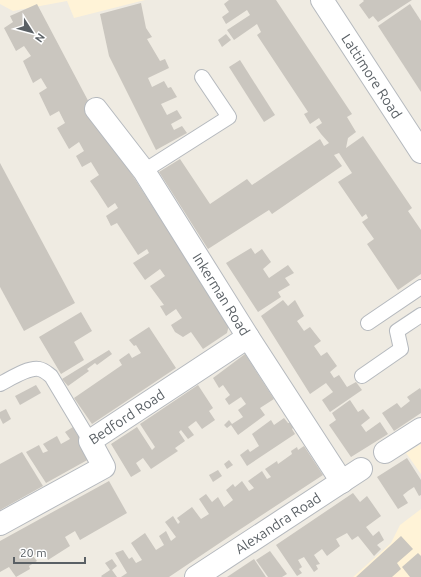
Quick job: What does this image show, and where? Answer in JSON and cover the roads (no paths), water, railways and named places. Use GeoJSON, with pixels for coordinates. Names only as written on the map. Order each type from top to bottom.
{"type":"FeatureCollection","features":[{"type":"Feature","properties":{"kind":"street","name":"Lattimore Road"},"geometry":{"type":"LineString","coordinates":[[322,0],[421,152]]}},
{"type":"Feature","properties":{"kind":"street","name":"Inkerman Road"},"geometry":{"type":"LineString","coordinates":[[96,110],[144,171],[248,338],[342,482]]}},
{"type":"Feature","properties":{"kind":"street","name":"Bedford Road"},"geometry":{"type":"LineString","coordinates":[[0,524],[104,467],[90,441],[248,338]]}},
{"type":"Feature","properties":{"kind":"street"},"geometry":{"type":"LineString","coordinates":[[386,452],[421,429]]}},
{"type":"Feature","properties":{"kind":"street","name":"Alexandra Road"},"geometry":{"type":"LineString","coordinates":[[196,577],[361,469]]}},
{"type":"Feature","properties":{"kind":"lane"},"geometry":{"type":"LineString","coordinates":[[144,171],[229,117],[202,77]]}},
{"type":"Feature","properties":{"kind":"lane"},"geometry":{"type":"LineString","coordinates":[[368,323],[421,287]]}},
{"type":"Feature","properties":{"kind":"lane"},"geometry":{"type":"LineString","coordinates":[[362,376],[401,350],[397,331],[421,315]]}},
{"type":"Feature","properties":{"kind":"lane"},"geometry":{"type":"LineString","coordinates":[[0,384],[29,370],[38,369],[45,371],[51,376],[90,441]]}}]}
